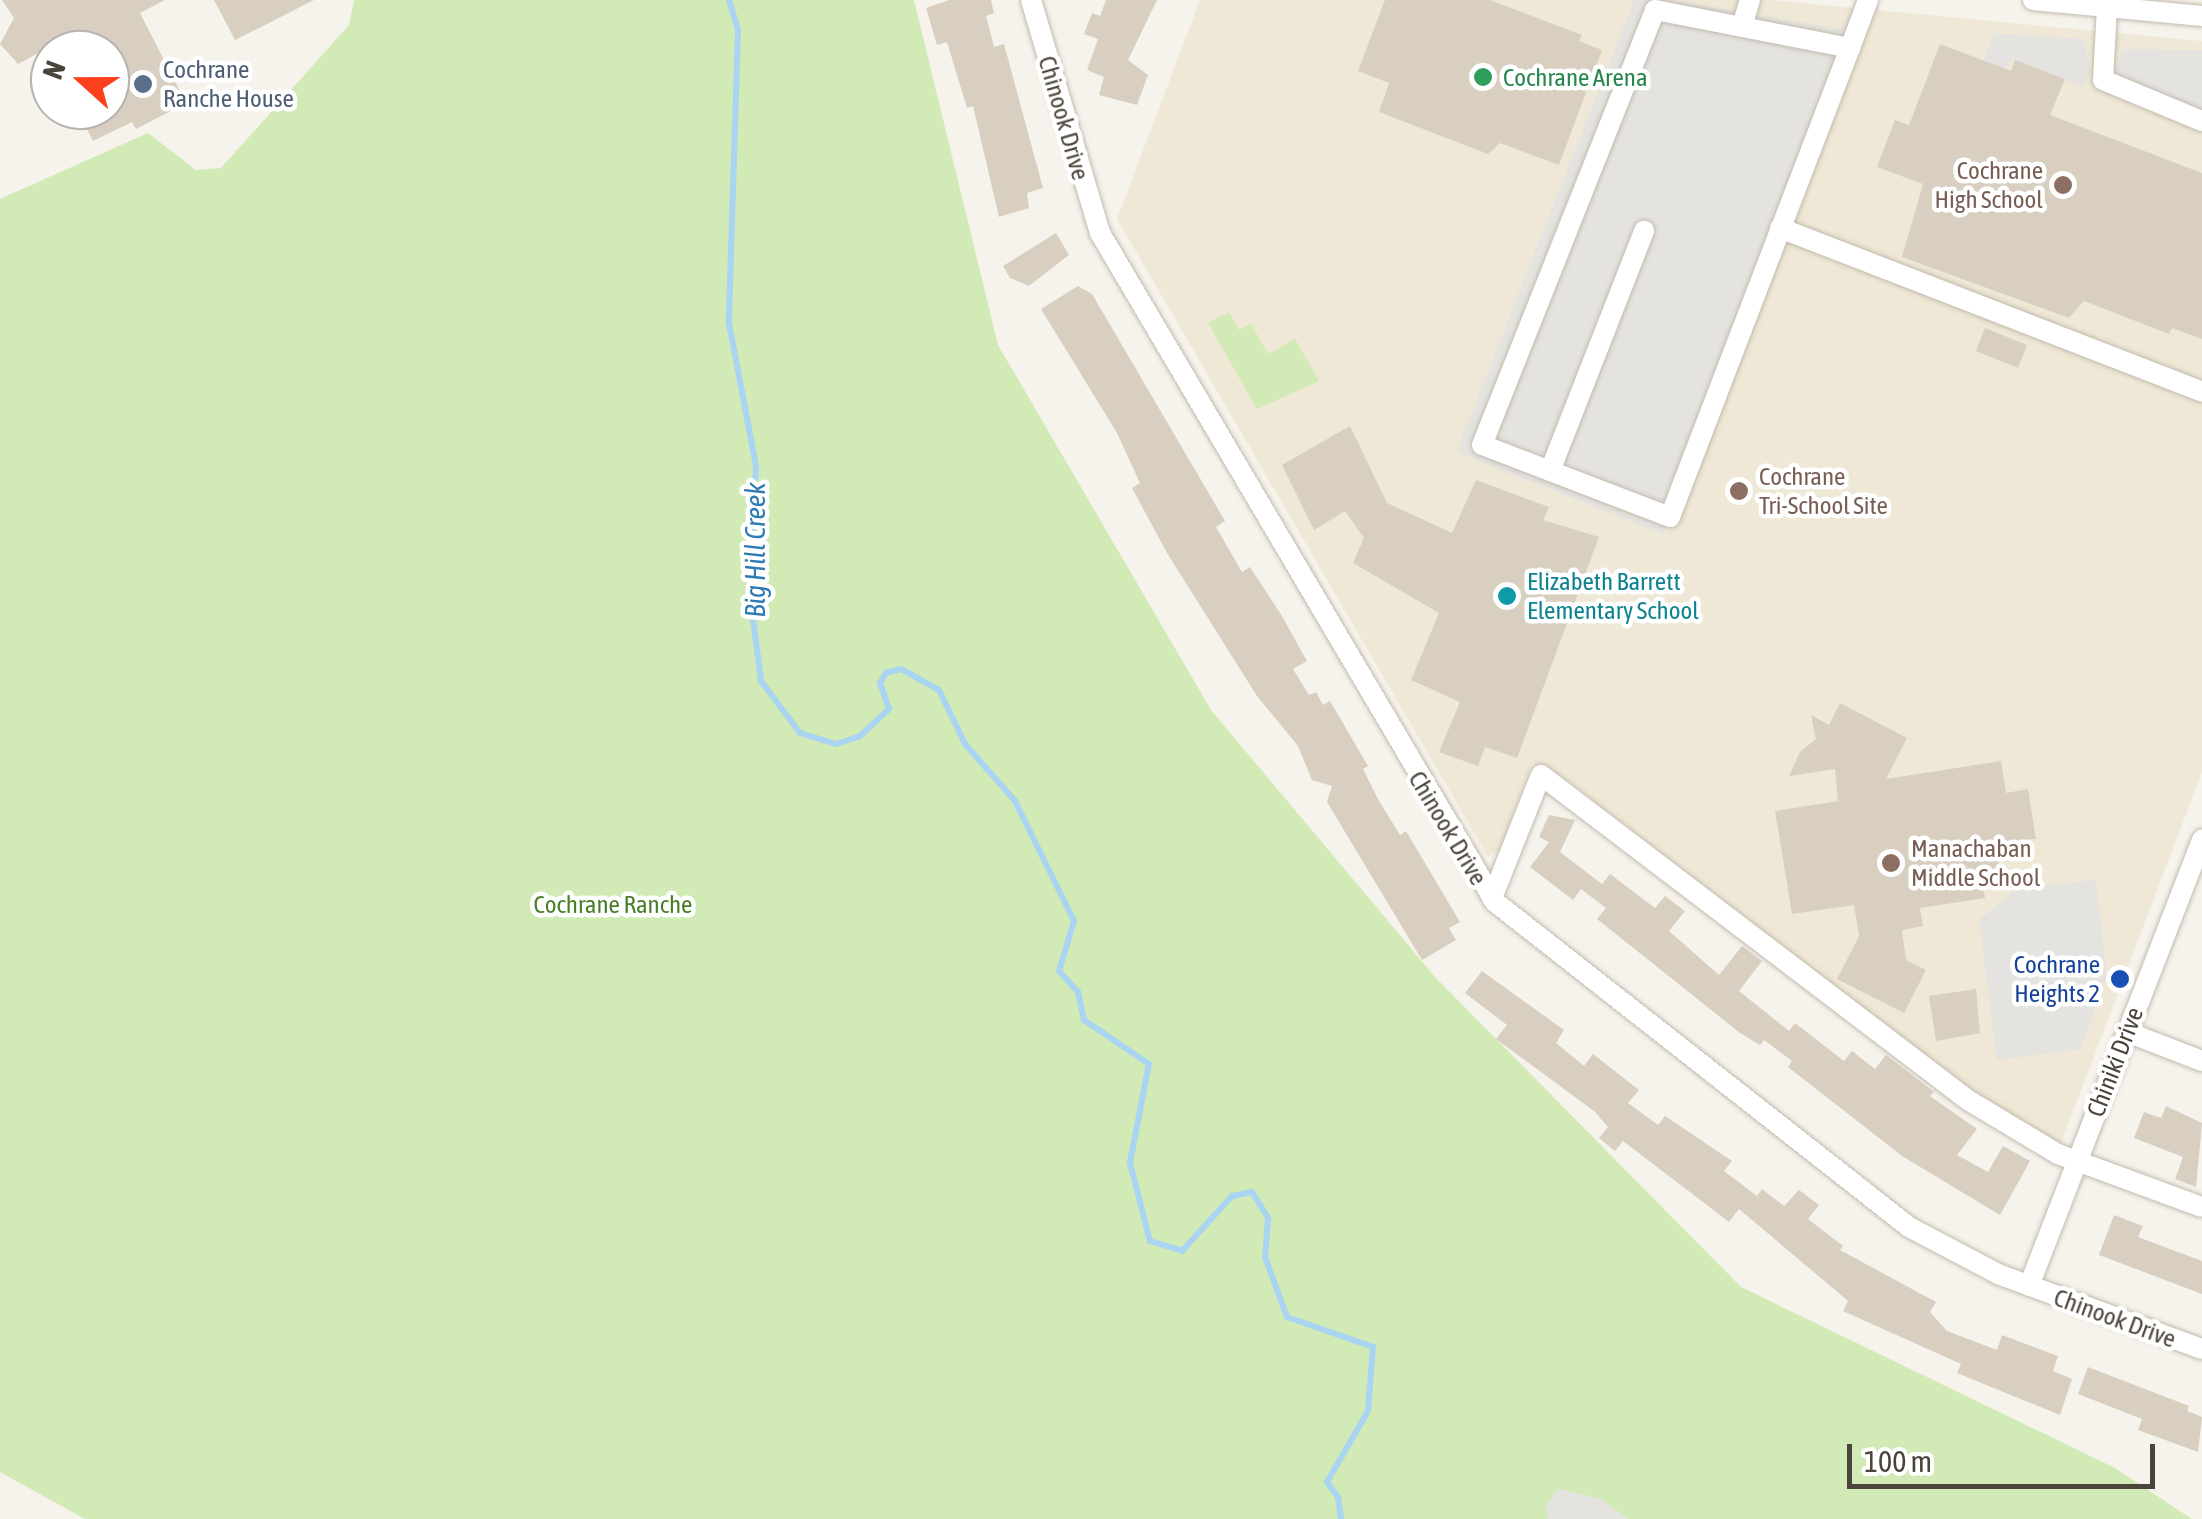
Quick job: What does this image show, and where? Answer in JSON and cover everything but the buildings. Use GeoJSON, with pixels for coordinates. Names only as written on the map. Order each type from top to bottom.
{"type":"FeatureCollection","features":[{"type":"Feature","properties":{"kind":"street","name":"Chinook Drive"},"geometry":{"type":"LineString","coordinates":[[1031,0],[1100,233],[1492,898],[1892,1216],[2029,1286],[2202,1349]]}},
{"type":"Feature","properties":{"kind":"street"},"geometry":{"type":"LineString","coordinates":[[1742,26],[1750,0]]}},
{"type":"Feature","properties":{"kind":"street"},"geometry":{"type":"LineString","coordinates":[[1850,48],[1655,10],[1482,445],[1670,518],[1780,228],[1850,48],[1868,0]]}},
{"type":"Feature","properties":{"kind":"street"},"geometry":{"type":"LineString","coordinates":[[2033,0],[2202,16]]}},
{"type":"Feature","properties":{"kind":"street"},"geometry":{"type":"LineString","coordinates":[[2108,7],[2102,80],[2202,120]]}},
{"type":"Feature","properties":{"kind":"street"},"geometry":{"type":"LineString","coordinates":[[1780,228],[2202,392]]}},
{"type":"Feature","properties":{"kind":"street"},"geometry":{"type":"LineString","coordinates":[[1550,472],[1644,231]]}},
{"type":"Feature","properties":{"kind":"street"},"geometry":{"type":"LineString","coordinates":[[1492,898],[1541,775],[1968,1100],[2076,1162],[2202,1207]]}},
{"type":"Feature","properties":{"kind":"street","name":"Chiniki Drive"},"geometry":{"type":"LineString","coordinates":[[2029,1286],[2202,838]]}},
{"type":"Feature","properties":{"kind":"street"},"geometry":{"type":"LineString","coordinates":[[2127,1032],[2202,1060]]}},
{"type":"Feature","properties":{"kind":"shaded area","name":"Cochrane Tri-School Site"},"geometry":{"type":"Polygon","coordinates":[[[1200,0],[1769,0],[2202,41],[2202,772],[2060,1146],[1968,1088],[1556,772],[1532,764],[1500,849],[1488,857],[1117,219],[1200,0]]]}},
{"type":"Feature","properties":{"kind":"shaded area"},"geometry":{"type":"Polygon","coordinates":[[[1634,0],[1671,0],[1856,32],[1663,534],[1456,452],[1634,0]]]}},
{"type":"Feature","properties":{"kind":"shaded area"},"geometry":{"type":"Polygon","coordinates":[[[1994,33],[2084,39],[2090,71],[2084,87],[2012,59],[2006,70],[1983,62],[1994,33]]]}},
{"type":"Feature","properties":{"kind":"shaded area"},"geometry":{"type":"Polygon","coordinates":[[[2123,49],[2202,50],[2202,113],[2129,85],[2115,71],[2123,49]]]}},
{"type":"Feature","properties":{"kind":"shaded area"},"geometry":{"type":"Polygon","coordinates":[[[2096,880],[2107,975],[2081,1049],[1997,1060],[1979,920],[2018,888],[2096,880]]]}},
{"type":"Feature","properties":{"kind":"shaded area"},"geometry":{"type":"Polygon","coordinates":[[[1558,1489],[1601,1499],[1628,1519],[1548,1519],[1546,1505],[1558,1489]]]}},
{"type":"Feature","properties":{"kind":"green space","name":"Cochrane Ranche"},"geometry":{"type":"Polygon","coordinates":[[[354,0],[914,0],[998,345],[1211,710],[1435,977],[1741,1287],[2115,1468],[2192,1519],[85,1519],[0,1472],[0,199],[148,133],[196,170],[221,168],[349,25],[354,0]]]}},
{"type":"Feature","properties":{"kind":"green space"},"geometry":{"type":"Polygon","coordinates":[[[1229,312],[1239,330],[1251,324],[1268,354],[1295,339],[1319,381],[1257,409],[1208,323],[1229,312]]]}},
{"type":"Feature","properties":{"kind":"waterway","name":"Big Hill Creek"},"geometry":{"type":"LineString","coordinates":[[729,0],[738,30],[729,323],[756,466],[749,588],[761,681],[800,733],[836,744],[860,736],[889,709],[880,683],[886,673],[901,669],[939,690],[965,744],[1015,801],[1074,921],[1059,971],[1078,992],[1084,1020],[1149,1064],[1130,1163],[1150,1241],[1182,1251],[1232,1196],[1252,1192],[1268,1218],[1265,1257],[1287,1317],[1373,1347],[1368,1411],[1327,1482],[1338,1497],[1341,1519]]}},
{"type":"Feature","properties":{"kind":"place","name":"Cochrane Arena"},"geometry":{"type":"Point","coordinates":[1483,77]}},
{"type":"Feature","properties":{"kind":"place","name":"Cochrane Ranche House"},"geometry":{"type":"Point","coordinates":[143,84]}},
{"type":"Feature","properties":{"kind":"place","name":"Cochrane High School"},"geometry":{"type":"Point","coordinates":[2063,185]}},
{"type":"Feature","properties":{"kind":"place","name":"Cochrane Tri-School Site"},"geometry":{"type":"Point","coordinates":[1739,491]}},
{"type":"Feature","properties":{"kind":"place","name":"Elizabeth Barrett Elementary School"},"geometry":{"type":"Point","coordinates":[1507,596]}},
{"type":"Feature","properties":{"kind":"place","name":"Manachaban Middle School"},"geometry":{"type":"Point","coordinates":[1891,863]}},
{"type":"Feature","properties":{"kind":"place","name":"Cochrane Heights 2"},"geometry":{"type":"Point","coordinates":[2120,979]}}]}
